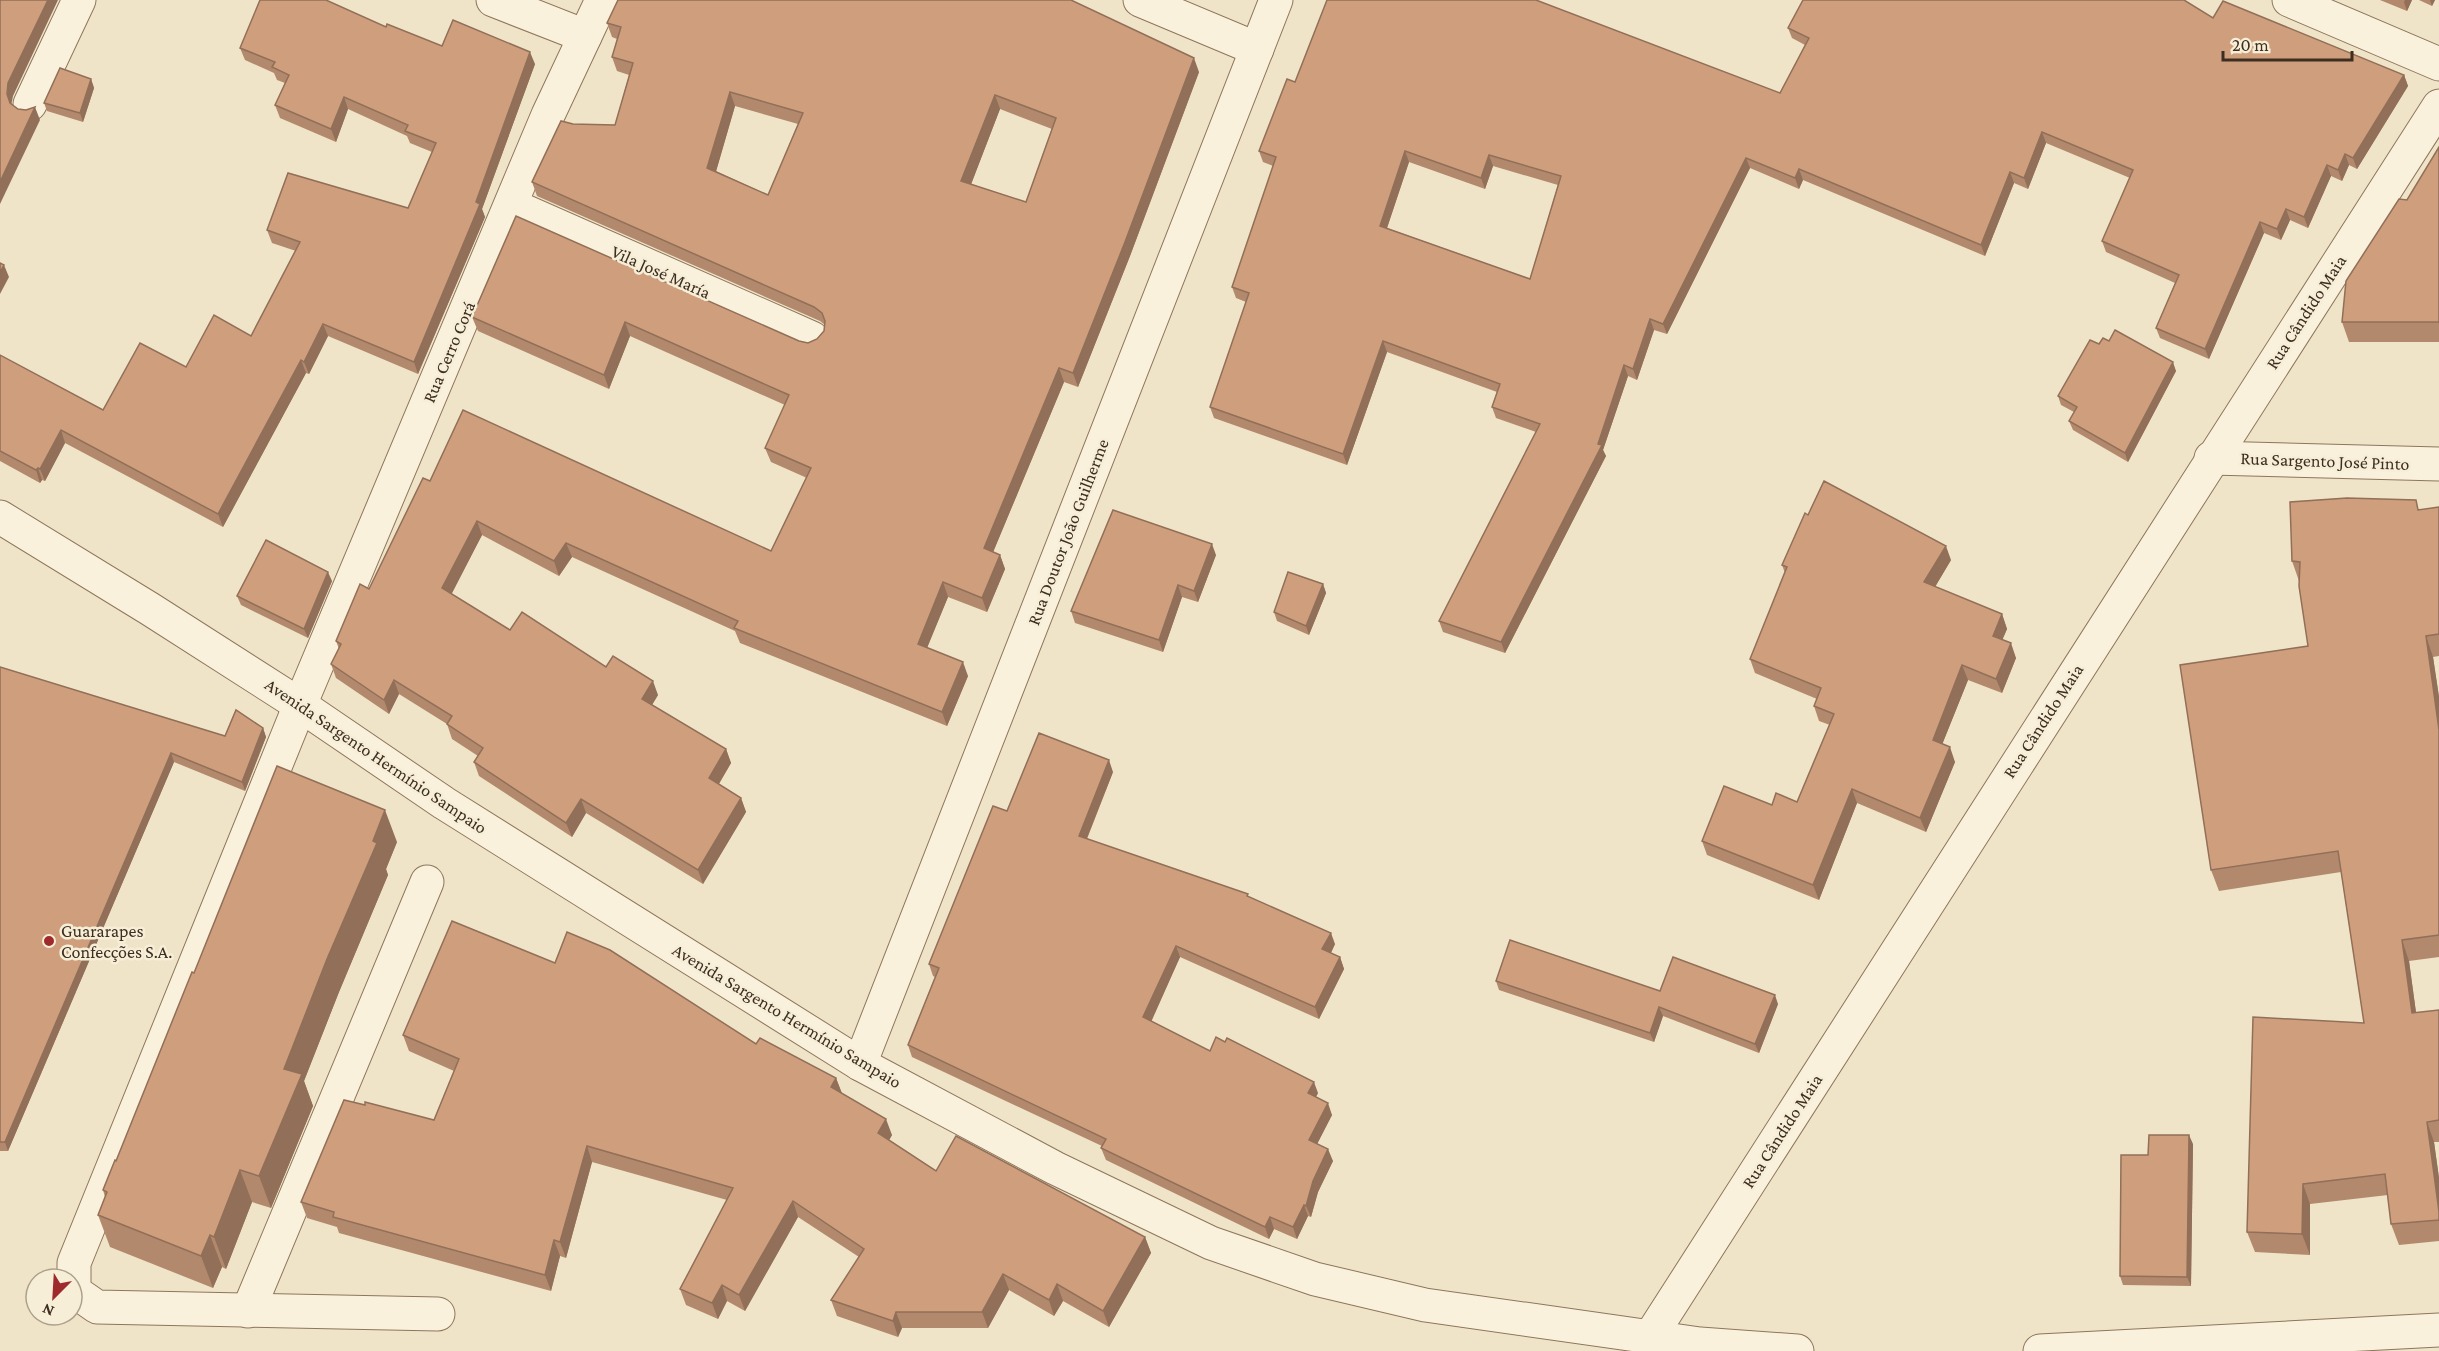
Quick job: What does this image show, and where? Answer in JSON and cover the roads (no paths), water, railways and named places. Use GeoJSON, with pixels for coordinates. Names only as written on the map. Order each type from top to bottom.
{"type":"FeatureCollection","features":[{"type":"Feature","properties":{"kind":"street"},"geometry":{"type":"LineString","coordinates":[[30,104],[79,0]]}},
{"type":"Feature","properties":{"kind":"street"},"geometry":{"type":"LineString","coordinates":[[493,0],[585,36]]}},
{"type":"Feature","properties":{"kind":"street","name":"Rua Cerro Corá"},"geometry":{"type":"LineString","coordinates":[[248,1311],[97,1307],[75,1291],[74,1263],[300,705],[548,115],[602,0]]}},
{"type":"Feature","properties":{"kind":"street"},"geometry":{"type":"LineString","coordinates":[[1140,0],[1257,49]]}},
{"type":"Feature","properties":{"kind":"street","name":"Rua Doutor João Guilherme"},"geometry":{"type":"LineString","coordinates":[[860,1064],[1276,0]]}},
{"type":"Feature","properties":{"kind":"street"},"geometry":{"type":"LineString","coordinates":[[2289,0],[2439,64]]}},
{"type":"Feature","properties":{"kind":"street","name":"Rua Cândido Maia"},"geometry":{"type":"LineString","coordinates":[[1650,1337],[2211,458],[2439,106]]}},
{"type":"Feature","properties":{"kind":"street","name":"Vila José María"},"geometry":{"type":"LineString","coordinates":[[511,205],[812,338]]}},
{"type":"Feature","properties":{"kind":"street","name":"Rua Sargento José Pinto"},"geometry":{"type":"LineString","coordinates":[[2211,458],[2439,464]]}},
{"type":"Feature","properties":{"kind":"street","name":"Avenida Sargento Hermínio Sampaio"},"geometry":{"type":"LineString","coordinates":[[0,517],[300,705],[444,803],[860,1064],[1055,1168],[1211,1243],[1315,1279],[1425,1305],[1700,1344],[1797,1351]]}},
{"type":"Feature","properties":{"kind":"street"},"geometry":{"type":"LineString","coordinates":[[427,882],[248,1311],[438,1314]]}},
{"type":"Feature","properties":{"kind":"street"},"geometry":{"type":"LineString","coordinates":[[2040,1351],[2439,1330]]}},
{"type":"Feature","properties":{"kind":"place","name":"Guararapes Confecções S.A."},"geometry":{"type":"Point","coordinates":[49,941]}}]}
